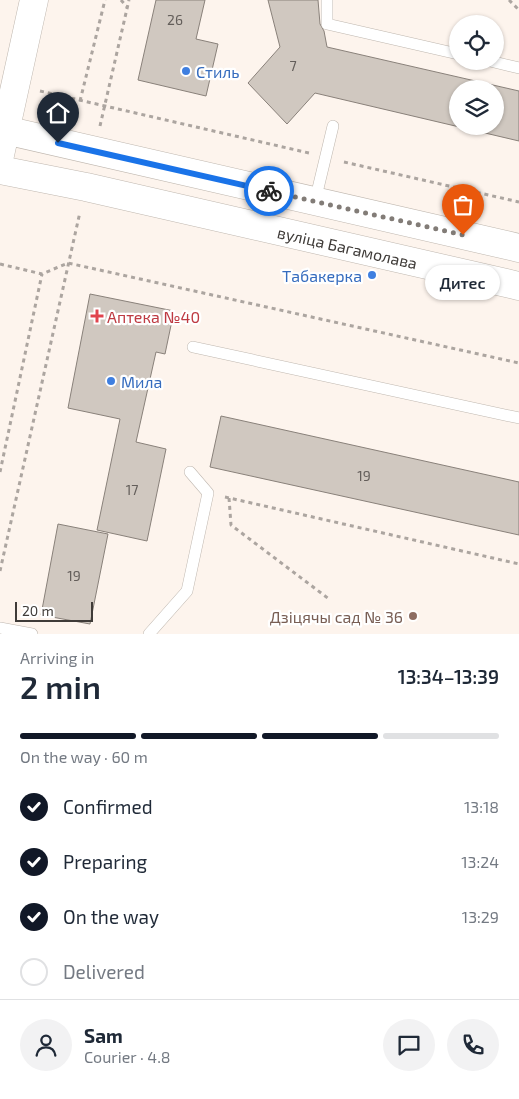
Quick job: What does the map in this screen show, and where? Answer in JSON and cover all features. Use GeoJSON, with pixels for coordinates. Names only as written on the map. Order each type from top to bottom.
{"type":"FeatureCollection","features":[{"type":"Feature","properties":{"kind":"main road"},"geometry":{"type":"LineString","coordinates":[[34,0],[2,138],[315,201],[519,248]]}},
{"type":"Feature","properties":{"kind":"main road","name":"вуліца Багамолава"},"geometry":{"type":"LineString","coordinates":[[0,170],[86,187],[519,286]]}},
{"type":"Feature","properties":{"kind":"lane"},"geometry":{"type":"LineString","coordinates":[[327,0],[327,24],[449,52]]}},
{"type":"Feature","properties":{"kind":"lane"},"geometry":{"type":"LineString","coordinates":[[504,64],[519,68]]}},
{"type":"Feature","properties":{"kind":"lane"},"geometry":{"type":"LineString","coordinates":[[315,201],[333,126]]}},
{"type":"Feature","properties":{"kind":"lane"},"geometry":{"type":"LineString","coordinates":[[193,347],[519,418]]}},
{"type":"Feature","properties":{"kind":"lane"},"geometry":{"type":"LineString","coordinates":[[148,634],[187,592],[208,493],[190,472]]}},
{"type":"Feature","properties":{"kind":"lane"},"geometry":{"type":"LineString","coordinates":[[0,628],[32,634]]}},
{"type":"Feature","properties":{"kind":"path"},"geometry":{"type":"LineString","coordinates":[[80,101],[105,0]]}},
{"type":"Feature","properties":{"kind":"path"},"geometry":{"type":"LineString","coordinates":[[121,0],[128,8]]}},
{"type":"Feature","properties":{"kind":"path"},"geometry":{"type":"LineString","coordinates":[[105,106],[129,0]]}},
{"type":"Feature","properties":{"kind":"path"},"geometry":{"type":"LineString","coordinates":[[509,0],[519,10]]}},
{"type":"Feature","properties":{"kind":"path"},"geometry":{"type":"LineString","coordinates":[[15,85],[519,202]]}},
{"type":"Feature","properties":{"kind":"path"},"geometry":{"type":"LineString","coordinates":[[0,571],[86,187]]}},
{"type":"Feature","properties":{"kind":"path"},"geometry":{"type":"LineString","coordinates":[[0,264],[42,274],[68,263],[519,363]]}},
{"type":"Feature","properties":{"kind":"path"},"geometry":{"type":"LineString","coordinates":[[0,472],[42,274]]}},
{"type":"Feature","properties":{"kind":"path"},"geometry":{"type":"LineString","coordinates":[[208,493],[519,564]]}},
{"type":"Feature","properties":{"kind":"path"},"geometry":{"type":"LineString","coordinates":[[229,498],[231,525],[329,599]]}},
{"type":"Feature","properties":{"kind":"building"},"geometry":{"type":"Polygon","coordinates":[[[156,0],[205,0],[196,39],[218,44],[206,96],[138,80],[156,0]]]}},
{"type":"Feature","properties":{"kind":"building"},"geometry":{"type":"Polygon","coordinates":[[[268,0],[318,0],[320,24],[324,31],[327,47],[471,80],[449,80],[449,125],[315,93],[287,124],[248,83],[280,47],[268,0]]]}},
{"type":"Feature","properties":{"kind":"building"},"geometry":{"type":"Polygon","coordinates":[[[504,88],[519,91],[519,141],[494,135],[504,135],[504,88]]]}},
{"type":"Feature","properties":{"kind":"building","name":"Мила"},"geometry":{"type":"Polygon","coordinates":[[[90,294],[174,311],[165,354],[156,352],[136,442],[166,449],[147,541],[97,530],[120,419],[68,408],[90,294]]]}},
{"type":"Feature","properties":{"kind":"building"},"geometry":{"type":"Polygon","coordinates":[[[221,416],[519,482],[519,535],[210,467],[221,416]]]}},
{"type":"Feature","properties":{"kind":"building"},"geometry":{"type":"Polygon","coordinates":[[[58,524],[108,534],[90,624],[41,615],[58,524]]]}},
{"type":"Feature","properties":{"kind":"way so far"},"geometry":{"type":"LineString","coordinates":[[269,191],[463,235]]}},
{"type":"Feature","properties":{"kind":"place","name":"Стиль"},"geometry":{"type":"Point","coordinates":[186,71]}},
{"type":"Feature","properties":{"kind":"place","name":"Дитес"},"geometry":{"type":"Point","coordinates":[463,235]}},
{"type":"Feature","properties":{"kind":"place","name":"Табакерка"},"geometry":{"type":"Point","coordinates":[372,275]}},
{"type":"Feature","properties":{"kind":"place","name":"Аптека №40"},"geometry":{"type":"Point","coordinates":[97,316]}},
{"type":"Feature","properties":{"kind":"place","name":"Мила"},"geometry":{"type":"Point","coordinates":[111,381]}},
{"type":"Feature","properties":{"kind":"place","name":"Дзіцячы сад № 36"},"geometry":{"type":"Point","coordinates":[413,616]}},
{"type":"Feature","properties":{"kind":"route"},"geometry":{"type":"LineString","coordinates":[[58,143],[269,191]]}}]}
